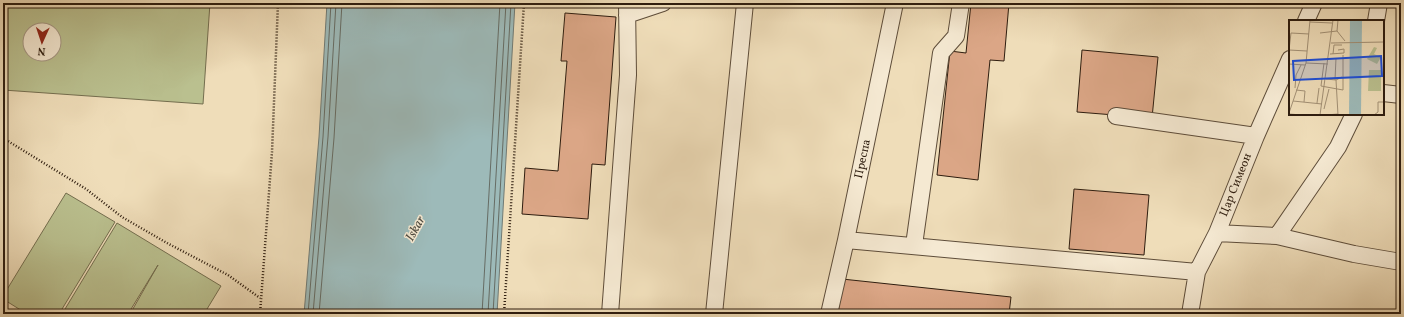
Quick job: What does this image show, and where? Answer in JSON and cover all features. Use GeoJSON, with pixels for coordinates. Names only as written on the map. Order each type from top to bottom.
{"type":"FeatureCollection","features":[{"type":"Feature","properties":{"kind":"street"},"geometry":{"type":"LineString","coordinates":[[610,314],[628,74],[627,9],[663,3]]}},
{"type":"Feature","properties":{"kind":"street"},"geometry":{"type":"LineString","coordinates":[[714,314],[745,3]]}},
{"type":"Feature","properties":{"kind":"street","name":"Преспа"},"geometry":{"type":"LineString","coordinates":[[829,314],[846,240],[894,3]]}},
{"type":"Feature","properties":{"kind":"street"},"geometry":{"type":"LineString","coordinates":[[914,245],[941,53],[956,36],[961,3]]}},
{"type":"Feature","properties":{"kind":"street"},"geometry":{"type":"LineString","coordinates":[[1306,20],[1314,3]]}},
{"type":"Feature","properties":{"kind":"street"},"geometry":{"type":"LineString","coordinates":[[1376,20],[1379,3]]}},
{"type":"Feature","properties":{"kind":"street","name":"Цар Симеон"},"geometry":{"type":"LineString","coordinates":[[1190,314],[1197,272],[1216,234],[1256,136],[1289,61]]}},
{"type":"Feature","properties":{"kind":"street"},"geometry":{"type":"LineString","coordinates":[[1384,93],[1401,95]]}},
{"type":"Feature","properties":{"kind":"street"},"geometry":{"type":"LineString","coordinates":[[1277,236],[1338,147],[1354,115]]}},
{"type":"Feature","properties":{"kind":"street"},"geometry":{"type":"LineString","coordinates":[[1116,116],[1256,136]]}},
{"type":"Feature","properties":{"kind":"street"},"geometry":{"type":"LineString","coordinates":[[1216,234],[1277,236],[1354,254],[1401,262]]}},
{"type":"Feature","properties":{"kind":"street"},"geometry":{"type":"LineString","coordinates":[[846,240],[1197,272]]}},
{"type":"Feature","properties":{"kind":"path"},"geometry":{"type":"LineString","coordinates":[[260,314],[272,152],[278,3]]}},
{"type":"Feature","properties":{"kind":"path"},"geometry":{"type":"LineString","coordinates":[[504,314],[524,3]]}},
{"type":"Feature","properties":{"kind":"path"},"geometry":{"type":"LineString","coordinates":[[3,138],[86,189],[122,217],[167,243],[228,275],[260,298]]}},
{"type":"Feature","properties":{"kind":"green space"},"geometry":{"type":"Polygon","coordinates":[[[3,3],[210,3],[203,104],[3,90],[3,3]]]}},
{"type":"Feature","properties":{"kind":"green space"},"geometry":{"type":"Polygon","coordinates":[[[66,193],[115,222],[59,314],[27,314],[3,299],[3,296],[66,193]]]}},
{"type":"Feature","properties":{"kind":"green space"},"geometry":{"type":"Polygon","coordinates":[[[117,223],[221,286],[204,314],[130,314],[158,265],[128,314],[62,314],[117,223]]]}},
{"type":"Feature","properties":{"kind":"water","name":"Iskar"},"geometry":{"type":"Polygon","coordinates":[[[327,3],[515,3],[497,314],[304,314],[319,137],[327,3]]]}},
{"type":"Feature","properties":{"kind":"building"},"geometry":{"type":"Polygon","coordinates":[[[971,3],[1009,3],[1004,61],[990,60],[978,180],[937,175],[950,51],[966,53],[971,3]]]}},
{"type":"Feature","properties":{"kind":"building"},"geometry":{"type":"Polygon","coordinates":[[[565,13],[616,17],[605,165],[592,164],[588,219],[522,214],[525,168],[558,171],[567,61],[561,61],[565,13]]]}},
{"type":"Feature","properties":{"kind":"building"},"geometry":{"type":"Polygon","coordinates":[[[1082,50],[1158,57],[1152,118],[1077,112],[1082,50]]]}},
{"type":"Feature","properties":{"kind":"building"},"geometry":{"type":"Polygon","coordinates":[[[1074,189],[1149,195],[1144,255],[1069,249],[1074,189]]]}},
{"type":"Feature","properties":{"kind":"building"},"geometry":{"type":"Polygon","coordinates":[[[842,279],[1011,297],[1009,314],[838,314],[842,279]]]}},
{"type":"Feature","properties":{"kind":"building"},"geometry":{"type":"Polygon","coordinates":[[[1084,311],[1104,314],[1083,314],[1084,311]]]}}]}
